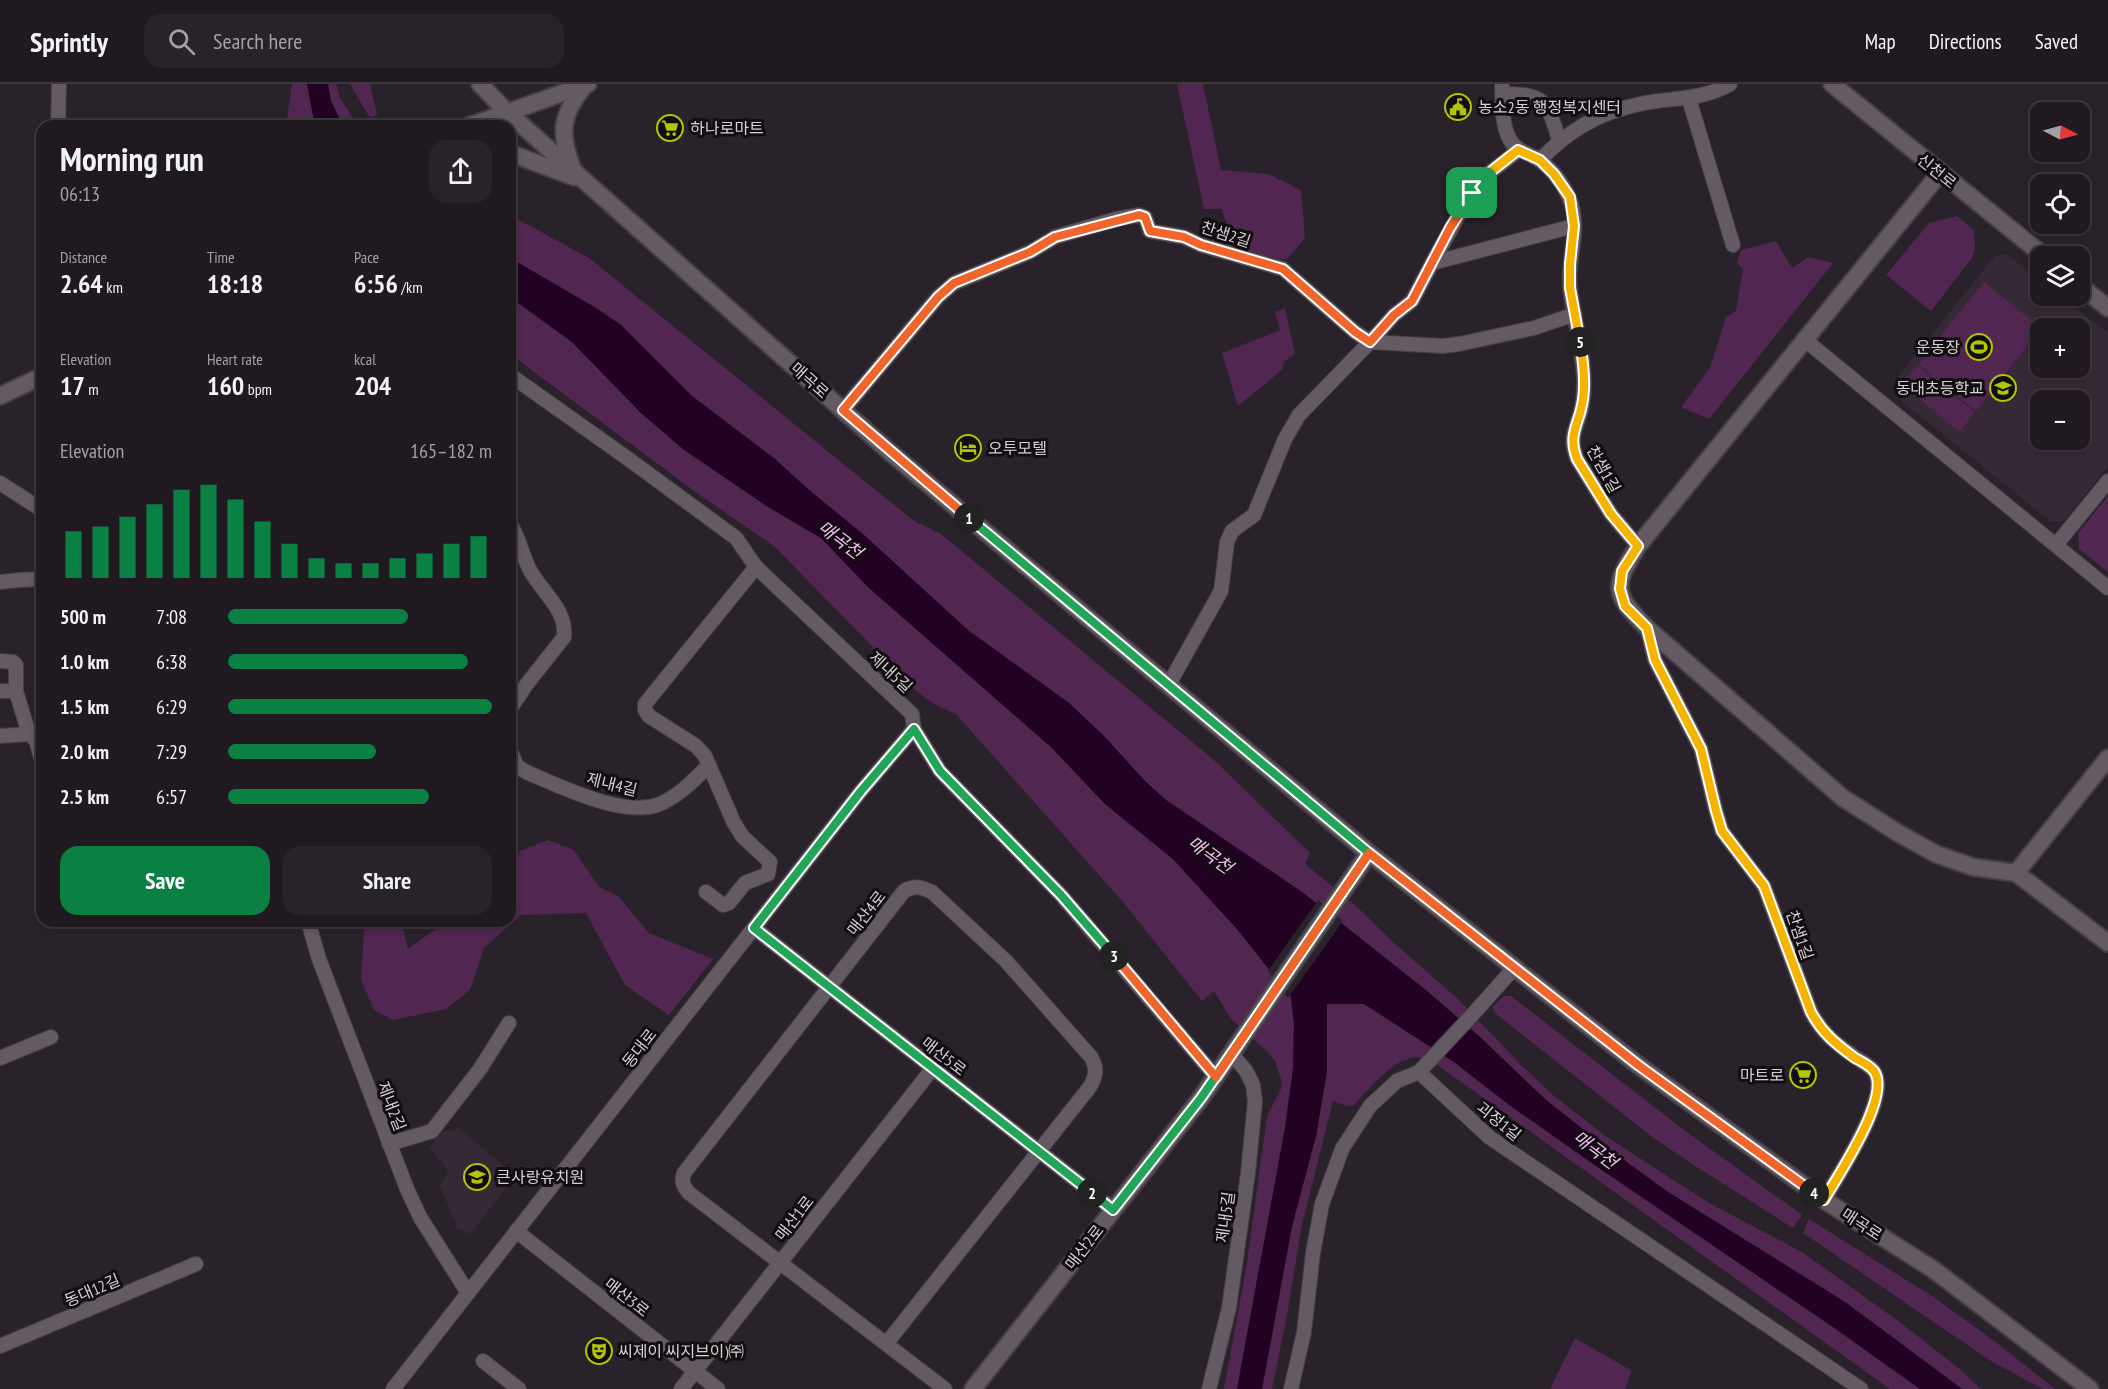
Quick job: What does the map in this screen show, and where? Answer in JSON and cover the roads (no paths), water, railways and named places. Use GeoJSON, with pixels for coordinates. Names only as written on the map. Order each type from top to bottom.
{"type":"FeatureCollection","features":[{"type":"Feature","properties":{"kind":"street"},"geometry":{"type":"LineString","coordinates":[[58,120],[59,84]]}},
{"type":"Feature","properties":{"kind":"street","name":"매곡로"},"geometry":{"type":"LineString","coordinates":[[480,84],[507,112],[843,410],[1032,572],[1369,853],[1638,1065],[1824,1200],[1934,1270],[2090,1389]]}},
{"type":"Feature","properties":{"kind":"street"},"geometry":{"type":"LineString","coordinates":[[1540,160],[1559,141],[1583,124],[1609,113],[1641,103],[1689,99],[1716,92],[1730,84]]}},
{"type":"Feature","properties":{"kind":"street","name":"신천로"},"geometry":{"type":"LineString","coordinates":[[1832,84],[2031,246]]}},
{"type":"Feature","properties":{"kind":"street"},"geometry":{"type":"LineString","coordinates":[[485,120],[586,85]]}},
{"type":"Feature","properties":{"kind":"street"},"geometry":{"type":"LineString","coordinates":[[579,176],[564,146],[563,126],[570,104],[586,85]]}},
{"type":"Feature","properties":{"kind":"street"},"geometry":{"type":"LineString","coordinates":[[1169,684],[1221,591],[1227,542],[1232,531],[1254,515],[1285,439],[1299,416],[1394,315],[1412,301],[1472,193],[1484,177],[1518,150],[1509,139],[1504,122],[1502,89],[1539,99],[1550,112],[1559,141]]}},
{"type":"Feature","properties":{"kind":"street"},"geometry":{"type":"LineString","coordinates":[[1689,99],[1733,245]]}},
{"type":"Feature","properties":{"kind":"street","name":"찬샘1길"},"geometry":{"type":"LineString","coordinates":[[1518,150],[1540,160],[1554,174],[1570,197],[1574,226],[1570,288],[1582,351],[1584,380],[1581,411],[1572,440],[1574,451],[1611,514],[1638,546]]}},
{"type":"Feature","properties":{"kind":"street"},"geometry":{"type":"LineString","coordinates":[[516,155],[579,176]]}},
{"type":"Feature","properties":{"kind":"street"},"geometry":{"type":"LineString","coordinates":[[1940,173],[1638,546],[1622,571],[1620,589],[1625,606],[1647,628],[1843,798],[1936,854],[1973,867],[2016,873],[2108,943]]}},
{"type":"Feature","properties":{"kind":"street","name":"찬샘2길"},"geometry":{"type":"LineString","coordinates":[[843,410],[938,297],[954,283],[1030,252],[1055,237],[1139,215],[1145,217],[1150,231],[1156,234],[1184,237],[1201,245],[1283,269],[1355,332],[1370,342]]}},
{"type":"Feature","properties":{"kind":"street"},"geometry":{"type":"LineString","coordinates":[[1432,263],[1574,226]]}},
{"type":"Feature","properties":{"kind":"street"},"geometry":{"type":"LineString","coordinates":[[2090,294],[2108,308]]}},
{"type":"Feature","properties":{"kind":"street"},"geometry":{"type":"LineString","coordinates":[[1370,342],[1451,345],[1534,328],[1575,314]]}},
{"type":"Feature","properties":{"kind":"street"},"geometry":{"type":"LineString","coordinates":[[1805,340],[2108,588]]}},
{"type":"Feature","properties":{"kind":"street"},"geometry":{"type":"LineString","coordinates":[[0,396],[36,379]]}},
{"type":"Feature","properties":{"kind":"street","name":"제내5길"},"geometry":{"type":"LineString","coordinates":[[516,379],[736,538],[756,567],[912,714],[914,729],[940,771],[1061,895],[1216,1077]]}},
{"type":"Feature","properties":{"kind":"street"},"geometry":{"type":"LineString","coordinates":[[2056,545],[2108,481]]}},
{"type":"Feature","properties":{"kind":"street"},"geometry":{"type":"LineString","coordinates":[[0,483],[36,506]]}},
{"type":"Feature","properties":{"kind":"street"},"geometry":{"type":"LineString","coordinates":[[516,538],[530,571],[560,611],[565,629],[564,637],[516,700]]}},
{"type":"Feature","properties":{"kind":"street"},"geometry":{"type":"LineString","coordinates":[[706,892],[723,905],[729,903],[745,883],[768,874],[771,867],[770,862],[743,837],[734,823],[709,765],[696,746],[650,716],[645,710],[645,704],[756,567]]}},
{"type":"Feature","properties":{"kind":"street"},"geometry":{"type":"LineString","coordinates":[[0,582],[36,579]]}},
{"type":"Feature","properties":{"kind":"street","name":"찬샘1길"},"geometry":{"type":"LineString","coordinates":[[1647,628],[1655,660],[1701,749],[1722,831],[1764,886],[1818,1027],[1831,1041],[1874,1071],[1879,1085],[1870,1119],[1824,1200]]}},
{"type":"Feature","properties":{"kind":"street"},"geometry":{"type":"LineString","coordinates":[[0,661],[13,662],[16,665],[16,692],[28,734],[36,740]]}},
{"type":"Feature","properties":{"kind":"street"},"geometry":{"type":"LineString","coordinates":[[0,691],[16,692]]}},
{"type":"Feature","properties":{"kind":"street","name":"동대로"},"geometry":{"type":"LineString","coordinates":[[393,1389],[861,791],[914,729]]}},
{"type":"Feature","properties":{"kind":"street"},"geometry":{"type":"LineString","coordinates":[[0,736],[28,734]]}},
{"type":"Feature","properties":{"kind":"street"},"geometry":{"type":"LineString","coordinates":[[2016,873],[2108,758]]}},
{"type":"Feature","properties":{"kind":"street","name":"제내4길"},"geometry":{"type":"LineString","coordinates":[[516,764],[526,772],[597,799],[643,808],[661,803],[680,792],[709,765]]}},
{"type":"Feature","properties":{"kind":"street","name":"매산2로"},"geometry":{"type":"LineString","coordinates":[[973,1389],[1216,1077],[1369,853]]}},
{"type":"Feature","properties":{"kind":"street","name":"매산4로"},"geometry":{"type":"LineString","coordinates":[[886,1344],[1089,1088],[1094,1079],[1095,1064],[1006,961],[932,892],[913,886],[904,891],[684,1173],[682,1179],[689,1193],[780,1263],[886,1344],[945,1389]]}},
{"type":"Feature","properties":{"kind":"street","name":"제내2길"},"geometry":{"type":"LineString","coordinates":[[310,927],[319,959],[389,1144],[420,1217],[468,1293]]}},
{"type":"Feature","properties":{"kind":"street","name":"매산5로"},"geometry":{"type":"LineString","coordinates":[[754,928],[1113,1210]]}},
{"type":"Feature","properties":{"kind":"street"},"geometry":{"type":"LineString","coordinates":[[1291,1389],[1304,1332],[1313,1253],[1322,1204],[1342,1149],[1370,1106],[1397,1082],[1419,1072],[1515,967]]}},
{"type":"Feature","properties":{"kind":"street"},"geometry":{"type":"LineString","coordinates":[[389,1144],[432,1131],[480,1069],[509,1023]]}},
{"type":"Feature","properties":{"kind":"street"},"geometry":{"type":"LineString","coordinates":[[0,1058],[51,1037]]}},
{"type":"Feature","properties":{"kind":"street","name":"제내5길"},"geometry":{"type":"LineString","coordinates":[[1209,1389],[1228,1308],[1248,1173],[1255,1101],[1253,1085],[1236,1048]]}},
{"type":"Feature","properties":{"kind":"street","name":"매산1로"},"geometry":{"type":"LineString","coordinates":[[681,1389],[933,1068]]}},
{"type":"Feature","properties":{"kind":"street","name":"괴정1길"},"geometry":{"type":"LineString","coordinates":[[1419,1072],[1489,1137],[1861,1389]]}},
{"type":"Feature","properties":{"kind":"street","name":"매산3로"},"geometry":{"type":"LineString","coordinates":[[516,1232],[718,1389]]}},
{"type":"Feature","properties":{"kind":"street","name":"동대12길"},"geometry":{"type":"LineString","coordinates":[[0,1346],[196,1264]]}},
{"type":"Feature","properties":{"kind":"street"},"geometry":{"type":"LineString","coordinates":[[483,1361],[519,1389]]}},
{"type":"Feature","properties":{"kind":"water"},"geometry":{"type":"Polygon","coordinates":[[[307,84],[328,84],[331,101],[340,120],[314,120],[307,84]]]}},
{"type":"Feature","properties":{"kind":"water","name":"매곡천"},"geometry":{"type":"Polygon","coordinates":[[[516,261],[621,325],[692,396],[775,459],[864,535],[969,631],[1069,703],[1166,800],[1302,892],[1427,991],[1480,1037],[1546,1100],[1603,1145],[1668,1192],[1845,1302],[1962,1389],[1920,1389],[1596,1166],[1508,1104],[1454,1062],[1364,1004],[1327,1004],[1327,1071],[1316,1136],[1292,1226],[1262,1389],[1237,1389],[1285,1128],[1293,1069],[1294,1024],[1291,997],[1237,929],[1173,859],[1105,804],[1052,748],[869,588],[821,538],[768,507],[683,449],[641,413],[572,342],[516,301],[516,261]]]}},
{"type":"Feature","properties":{"kind":"place","name":"농소2동 행정복지센터"},"geometry":{"type":"Point","coordinates":[1458,107]}},
{"type":"Feature","properties":{"kind":"place","name":"하나로마트"},"geometry":{"type":"Point","coordinates":[670,128]}},
{"type":"Feature","properties":{"kind":"place","name":"운동장"},"geometry":{"type":"Point","coordinates":[1979,347]}},
{"type":"Feature","properties":{"kind":"place","name":"동대초등학교"},"geometry":{"type":"Point","coordinates":[2003,388]}},
{"type":"Feature","properties":{"kind":"place","name":"오투모텔"},"geometry":{"type":"Point","coordinates":[968,448]}},
{"type":"Feature","properties":{"kind":"place","name":"마트로"},"geometry":{"type":"Point","coordinates":[1803,1075]}},
{"type":"Feature","properties":{"kind":"place","name":"큰사랑유치원"},"geometry":{"type":"Point","coordinates":[477,1177]}},
{"type":"Feature","properties":{"kind":"place","name":"씨제이 씨지브이)㈜"},"geometry":{"type":"Point","coordinates":[599,1351]}}]}
